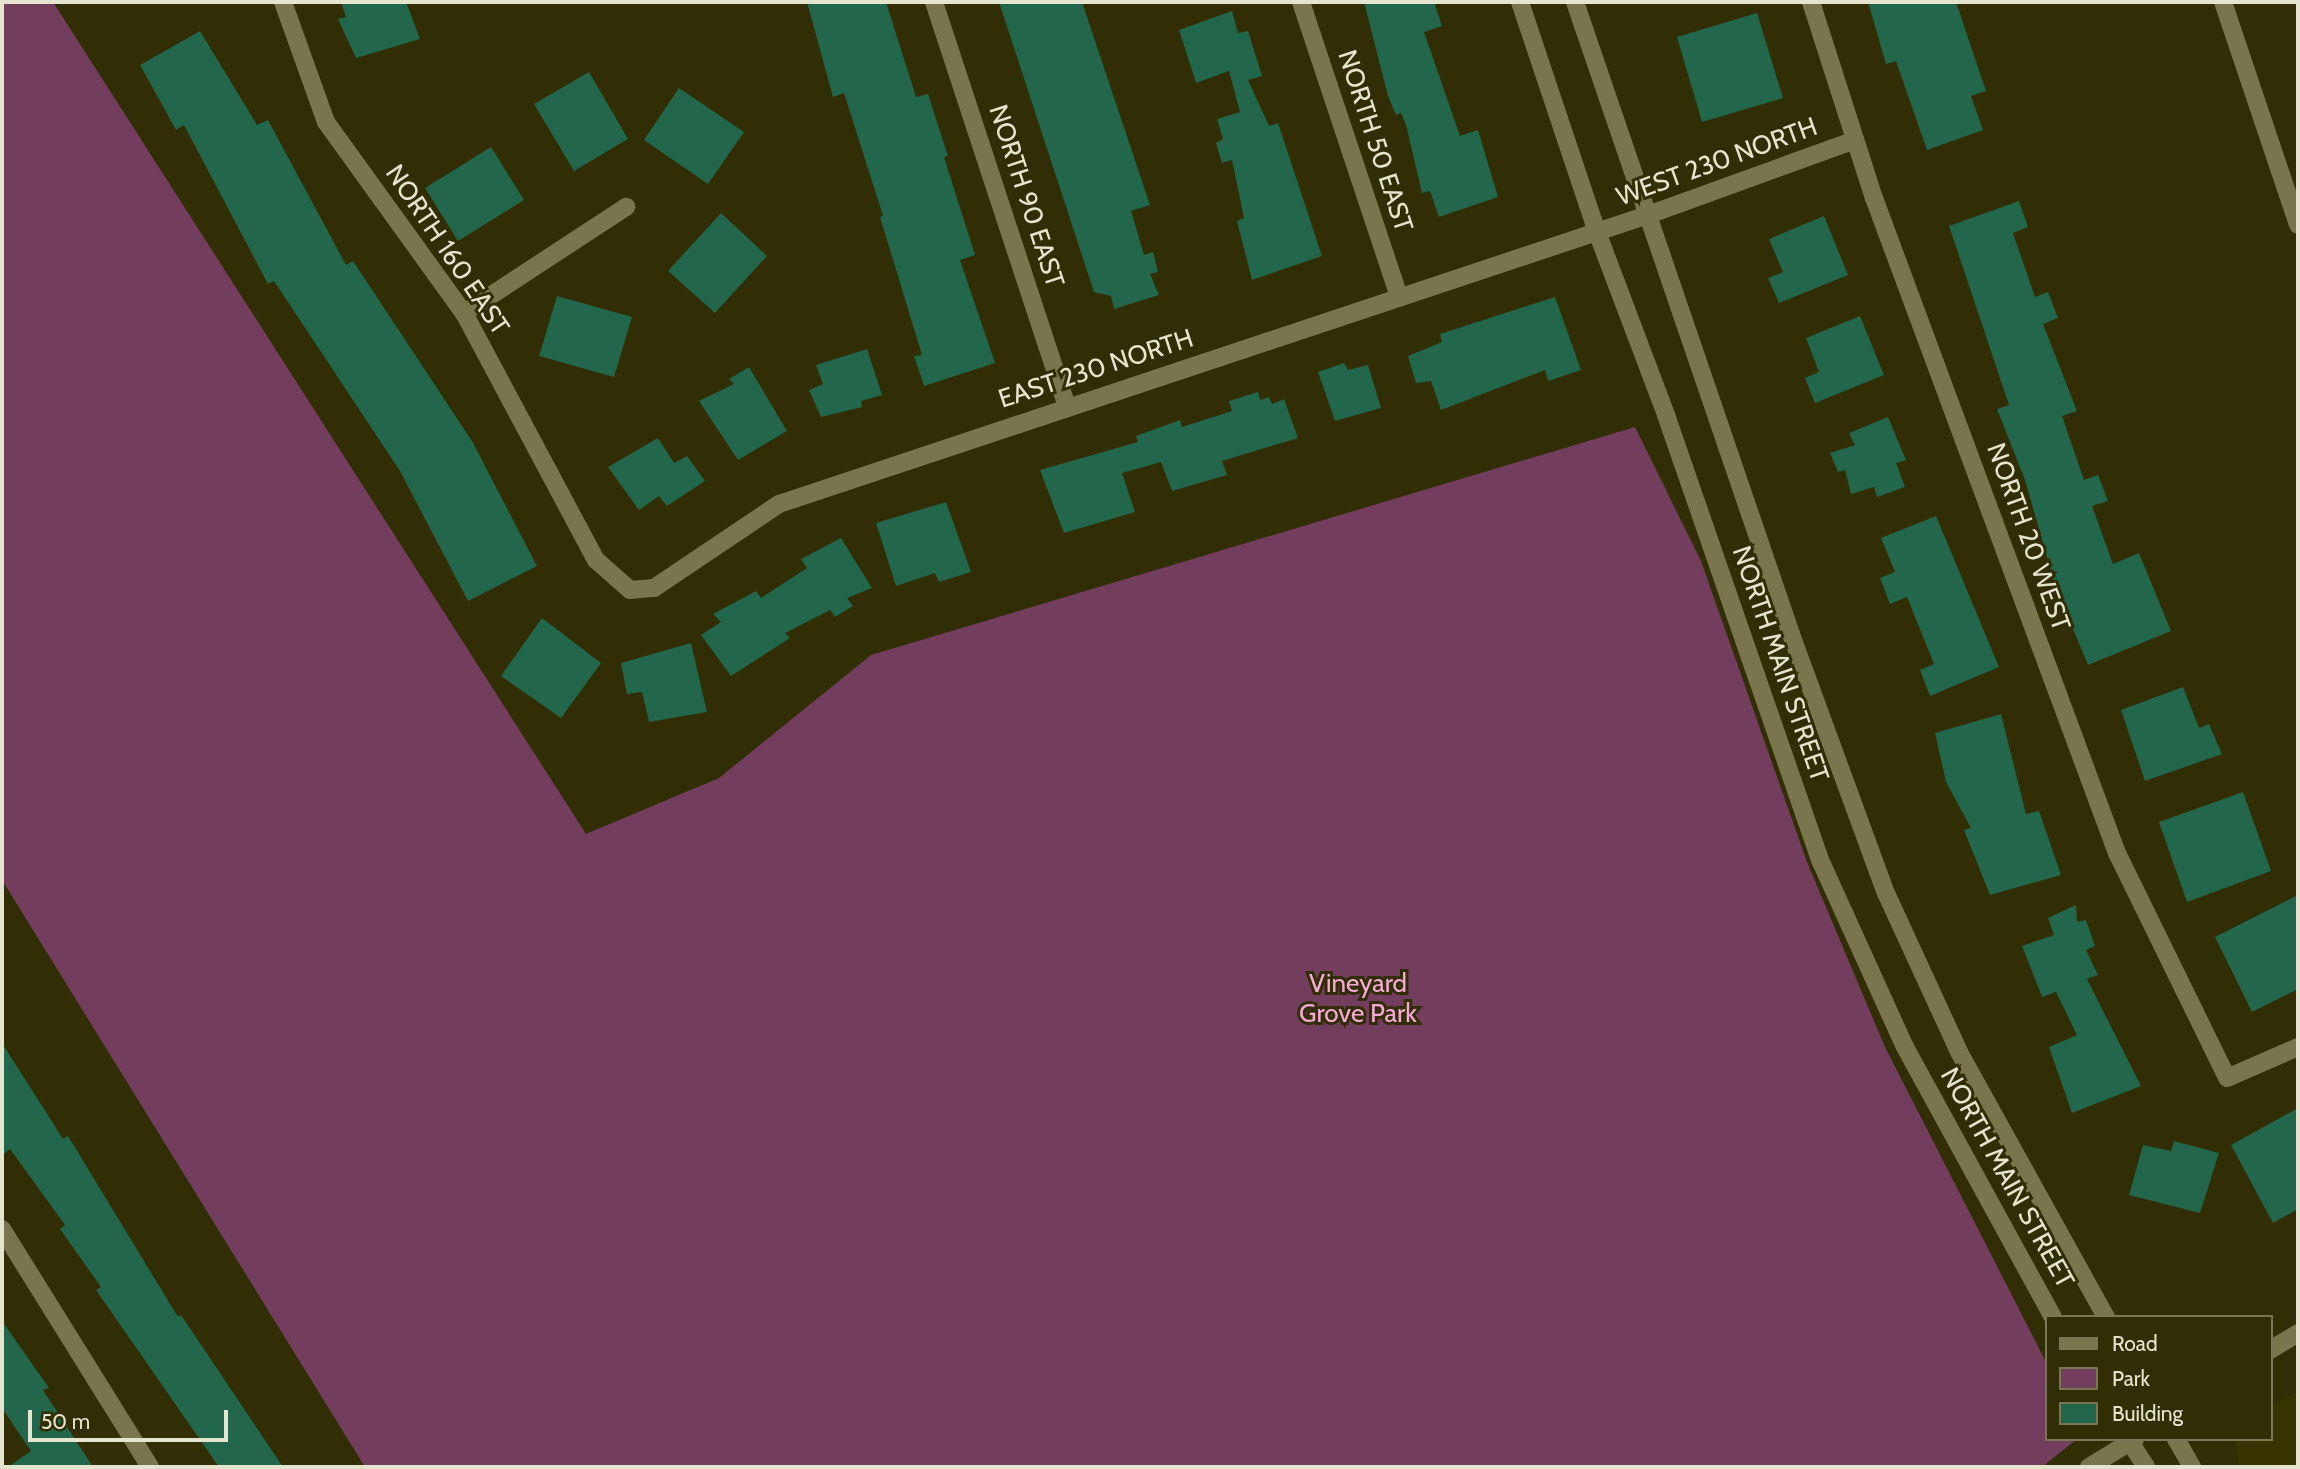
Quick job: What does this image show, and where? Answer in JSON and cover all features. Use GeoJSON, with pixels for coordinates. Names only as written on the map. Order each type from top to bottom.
{"type":"FeatureCollection","features":[{"type":"Feature","properties":{"kind":"street","name":"NORTH 160 EAST"},"geometry":{"type":"LineString","coordinates":[[283,2],[326,122],[464,313],[596,560],[630,590]]}},
{"type":"Feature","properties":{"kind":"street","name":"NORTH 90 EAST"},"geometry":{"type":"LineString","coordinates":[[934,2],[1067,406]]}},
{"type":"Feature","properties":{"kind":"street","name":"NORTH 50 EAST"},"geometry":{"type":"LineString","coordinates":[[1301,2],[1399,297]]}},
{"type":"Feature","properties":{"kind":"street","name":"NORTH MAIN STREET"},"geometry":{"type":"LineString","coordinates":[[1520,2],[1597,232],[1666,415],[1821,862],[1905,1047],[2052,1315]]}},
{"type":"Feature","properties":{"kind":"street","name":"NORTH MAIN STREET"},"geometry":{"type":"LineString","coordinates":[[1575,2],[1791,634],[1886,892],[1959,1052],[2105,1315]]}},
{"type":"Feature","properties":{"kind":"street","name":"NORTH 20 WEST"},"geometry":{"type":"LineString","coordinates":[[1811,2],[1855,140],[2117,853],[2227,1078],[2298,1047]]}},
{"type":"Feature","properties":{"kind":"street"},"geometry":{"type":"LineString","coordinates":[[2223,2],[2298,225]]}},
{"type":"Feature","properties":{"kind":"street","name":"WEST 230 NORTH"},"geometry":{"type":"LineString","coordinates":[[1597,232],[1855,140]]}},
{"type":"Feature","properties":{"kind":"street"},"geometry":{"type":"LineString","coordinates":[[464,313],[626,207]]}},
{"type":"Feature","properties":{"kind":"street","name":"EAST 230 NORTH"},"geometry":{"type":"LineString","coordinates":[[630,590],[654,588],[779,504],[1067,406],[1597,232]]}},
{"type":"Feature","properties":{"kind":"street"},"geometry":{"type":"LineString","coordinates":[[2,1228],[150,1467]]}},
{"type":"Feature","properties":{"kind":"street"},"geometry":{"type":"LineString","coordinates":[[2272,1349],[2298,1333]]}},
{"type":"Feature","properties":{"kind":"street"},"geometry":{"type":"LineString","coordinates":[[2088,1467],[2129,1441]]}},
{"type":"Feature","properties":{"kind":"street"},"geometry":{"type":"LineString","coordinates":[[2132,1441],[2146,1467]]}},
{"type":"Feature","properties":{"kind":"street"},"geometry":{"type":"LineString","coordinates":[[2177,1441],[2192,1467]]}},
{"type":"Feature","properties":{"kind":"shaded area"},"geometry":{"type":"Polygon","coordinates":[[[2298,1391],[2298,1467],[2239,1467],[2234,1441],[2272,1441],[2272,1406],[2298,1391]]]}},
{"type":"Feature","properties":{"kind":"green space","name":"Vineyard Grove Park"},"geometry":{"type":"Polygon","coordinates":[[[2,2],[53,2],[586,834],[719,778],[871,655],[1635,427],[1701,561],[1807,862],[1885,1047],[2044,1358],[2044,1441],[2074,1441],[2042,1467],[365,1467],[2,880],[2,2]]]}},
{"type":"Feature","properties":{"kind":"building"},"geometry":{"type":"Polygon","coordinates":[[[341,2],[406,2],[420,39],[356,58],[338,19],[346,17],[341,2]]]}},
{"type":"Feature","properties":{"kind":"building"},"geometry":{"type":"Polygon","coordinates":[[[807,2],[886,2],[916,97],[928,94],[948,156],[944,157],[975,255],[960,260],[995,363],[924,386],[914,356],[922,355],[880,217],[883,216],[844,93],[833,97],[807,2]]]}},
{"type":"Feature","properties":{"kind":"building"},"geometry":{"type":"Polygon","coordinates":[[[999,2],[1082,2],[1150,205],[1131,211],[1144,255],[1153,252],[1158,272],[1150,274],[1159,295],[1114,309],[1111,296],[1094,292],[999,2]]]}},
{"type":"Feature","properties":{"kind":"building"},"geometry":{"type":"Polygon","coordinates":[[[1364,2],[1434,2],[1442,26],[1424,32],[1460,136],[1478,130],[1498,197],[1439,217],[1430,191],[1422,193],[1406,125],[1401,113],[1396,115],[1388,96],[1364,2]]]}},
{"type":"Feature","properties":{"kind":"building"},"geometry":{"type":"Polygon","coordinates":[[[1868,2],[1956,2],[1986,91],[1971,96],[1983,130],[1927,150],[1896,61],[1886,64],[1868,2]]]}},
{"type":"Feature","properties":{"kind":"building"},"geometry":{"type":"Polygon","coordinates":[[[1232,11],[1238,33],[1248,31],[1262,76],[1248,80],[1269,126],[1278,123],[1322,256],[1252,280],[1237,221],[1244,218],[1232,160],[1222,163],[1216,143],[1223,139],[1217,119],[1240,112],[1229,71],[1196,83],[1179,30],[1232,11]]]}},
{"type":"Feature","properties":{"kind":"building"},"geometry":{"type":"Polygon","coordinates":[[[1757,13],[1783,98],[1702,122],[1677,37],[1757,13]]]}},
{"type":"Feature","properties":{"kind":"building"},"geometry":{"type":"Polygon","coordinates":[[[200,31],[257,125],[268,120],[346,265],[353,261],[472,441],[537,566],[468,601],[400,471],[274,281],[268,284],[184,125],[176,130],[140,65],[200,31]]]}},
{"type":"Feature","properties":{"kind":"building"},"geometry":{"type":"Polygon","coordinates":[[[589,72],[628,139],[574,171],[534,104],[589,72]]]}},
{"type":"Feature","properties":{"kind":"building"},"geometry":{"type":"Polygon","coordinates":[[[679,88],[744,132],[708,184],[644,140],[679,88]]]}},
{"type":"Feature","properties":{"kind":"building"},"geometry":{"type":"Polygon","coordinates":[[[491,147],[524,200],[458,241],[425,188],[491,147]]]}},
{"type":"Feature","properties":{"kind":"building"},"geometry":{"type":"Polygon","coordinates":[[[2019,201],[2028,227],[2013,233],[2035,297],[2048,292],[2058,318],[2043,324],[2077,411],[2062,416],[2084,480],[2098,475],[2108,501],[2092,506],[2113,564],[2139,553],[2171,631],[2088,665],[2056,588],[2025,480],[1997,409],[2009,405],[1949,226],[2019,201]]]}},
{"type":"Feature","properties":{"kind":"building"},"geometry":{"type":"Polygon","coordinates":[[[721,213],[767,256],[715,313],[668,271],[721,213]]]}},
{"type":"Feature","properties":{"kind":"building"},"geometry":{"type":"Polygon","coordinates":[[[1824,216],[1848,275],[1779,303],[1768,278],[1783,272],[1769,239],[1824,216]]]}},
{"type":"Feature","properties":{"kind":"building"},"geometry":{"type":"Polygon","coordinates":[[[557,296],[632,317],[614,377],[539,356],[557,296]]]}},
{"type":"Feature","properties":{"kind":"building"},"geometry":{"type":"Polygon","coordinates":[[[1555,297],[1581,370],[1548,381],[1545,370],[1441,410],[1431,381],[1416,383],[1408,356],[1442,342],[1440,334],[1555,297]]]}},
{"type":"Feature","properties":{"kind":"building"},"geometry":{"type":"Polygon","coordinates":[[[1860,316],[1884,375],[1815,403],[1805,378],[1819,372],[1806,338],[1860,316]]]}},
{"type":"Feature","properties":{"kind":"building"},"geometry":{"type":"Polygon","coordinates":[[[867,349],[882,395],[861,401],[862,407],[821,417],[809,390],[823,384],[816,365],[867,349]]]}},
{"type":"Feature","properties":{"kind":"building"},"geometry":{"type":"Polygon","coordinates":[[[1344,363],[1348,370],[1368,365],[1381,408],[1335,421],[1318,372],[1344,363]]]}},
{"type":"Feature","properties":{"kind":"building"},"geometry":{"type":"Polygon","coordinates":[[[749,367],[787,431],[738,460],[699,401],[734,384],[729,379],[749,367]]]}},
{"type":"Feature","properties":{"kind":"building"},"geometry":{"type":"Polygon","coordinates":[[[1258,392],[1260,400],[1269,397],[1272,404],[1284,399],[1298,438],[1222,461],[1227,475],[1172,491],[1161,462],[1122,473],[1135,512],[1064,533],[1040,470],[1138,442],[1136,436],[1180,420],[1182,427],[1232,411],[1229,401],[1258,392]]]}},
{"type":"Feature","properties":{"kind":"building"},"geometry":{"type":"Polygon","coordinates":[[[1888,417],[1906,460],[1896,463],[1905,487],[1877,497],[1874,487],[1851,494],[1845,470],[1838,472],[1830,453],[1855,445],[1849,433],[1888,417]]]}},
{"type":"Feature","properties":{"kind":"building"},"geometry":{"type":"Polygon","coordinates":[[[658,438],[674,463],[687,456],[705,481],[667,506],[659,496],[639,510],[608,467],[658,438]]]}},
{"type":"Feature","properties":{"kind":"building"},"geometry":{"type":"Polygon","coordinates":[[[946,502],[971,572],[939,582],[935,573],[896,586],[876,523],[946,502]]]}},
{"type":"Feature","properties":{"kind":"building"},"geometry":{"type":"Polygon","coordinates":[[[1936,516],[1999,667],[1930,696],[1920,670],[1934,664],[1907,597],[1890,604],[1880,578],[1895,572],[1881,538],[1936,516]]]}},
{"type":"Feature","properties":{"kind":"building"},"geometry":{"type":"Polygon","coordinates":[[[841,538],[872,588],[847,598],[853,606],[835,617],[830,610],[785,633],[790,638],[731,676],[701,635],[721,622],[713,614],[756,591],[761,598],[807,568],[801,559],[841,538]]]}},
{"type":"Feature","properties":{"kind":"building"},"geometry":{"type":"Polygon","coordinates":[[[542,618],[601,663],[561,718],[501,676],[542,618]]]}},
{"type":"Feature","properties":{"kind":"building"},"geometry":{"type":"Polygon","coordinates":[[[691,643],[707,712],[649,722],[642,692],[627,694],[621,663],[691,643]]]}},
{"type":"Feature","properties":{"kind":"building"},"geometry":{"type":"Polygon","coordinates":[[[2183,687],[2199,728],[2209,724],[2222,754],[2145,781],[2121,710],[2183,687]]]}},
{"type":"Feature","properties":{"kind":"building"},"geometry":{"type":"Polygon","coordinates":[[[2001,714],[2026,814],[2039,811],[2061,875],[1990,895],[1964,830],[1971,828],[1946,782],[1935,733],[2001,714]]]}},
{"type":"Feature","properties":{"kind":"building"},"geometry":{"type":"Polygon","coordinates":[[[2243,792],[2271,871],[2187,902],[2159,822],[2243,792]]]}},
{"type":"Feature","properties":{"kind":"building"},"geometry":{"type":"Polygon","coordinates":[[[2298,895],[2298,989],[2252,1012],[2215,937],[2298,895]]]}},
{"type":"Feature","properties":{"kind":"building"},"geometry":{"type":"Polygon","coordinates":[[[2076,905],[2077,922],[2086,920],[2095,946],[2086,950],[2098,975],[2087,979],[2141,1086],[2072,1113],[2049,1047],[2077,1035],[2056,992],[2042,997],[2022,946],[2054,935],[2048,918],[2076,905]]]}},
{"type":"Feature","properties":{"kind":"building"},"geometry":{"type":"Polygon","coordinates":[[[2,1043],[63,1139],[68,1136],[178,1317],[181,1315],[283,1467],[219,1467],[96,1290],[101,1287],[60,1229],[65,1225],[10,1149],[2,1155],[2,1043]]]}},
{"type":"Feature","properties":{"kind":"building"},"geometry":{"type":"Polygon","coordinates":[[[2298,1108],[2298,1209],[2273,1223],[2231,1145],[2298,1108]]]}},
{"type":"Feature","properties":{"kind":"building"},"geometry":{"type":"Polygon","coordinates":[[[2174,1141],[2219,1153],[2200,1213],[2129,1195],[2143,1145],[2171,1151],[2174,1141]]]}},
{"type":"Feature","properties":{"kind":"building"},"geometry":{"type":"Polygon","coordinates":[[[2,1321],[49,1388],[43,1390],[93,1467],[8,1467],[31,1451],[2,1408],[2,1321]]]}}]}
